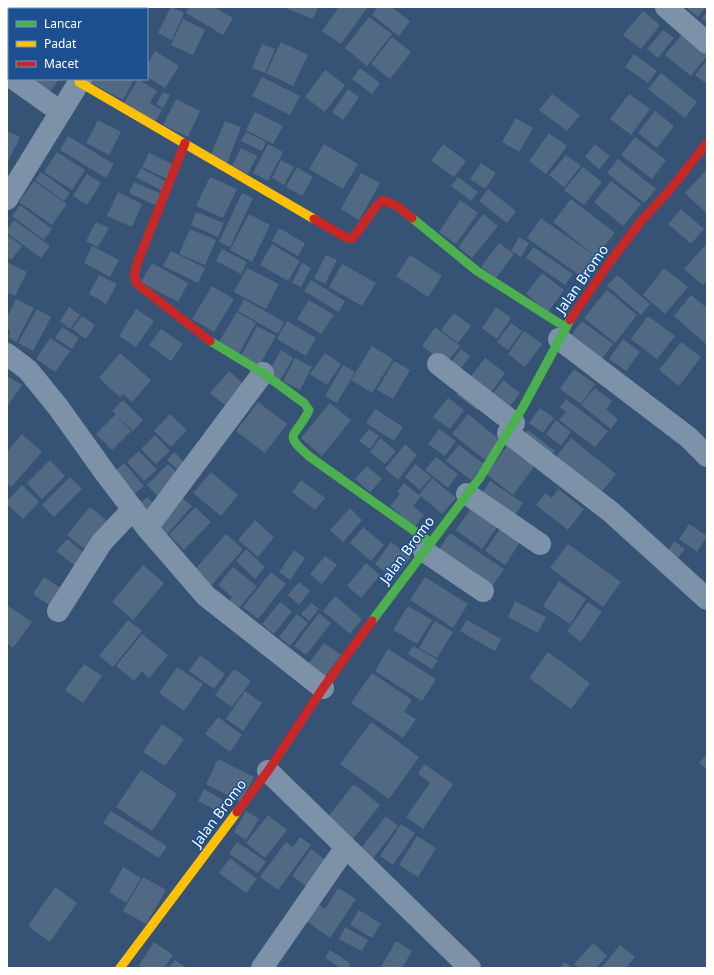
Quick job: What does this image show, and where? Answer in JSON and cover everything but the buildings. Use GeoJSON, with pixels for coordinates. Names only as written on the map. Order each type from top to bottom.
{"type":"FeatureCollection","features":[{"type":"Feature","properties":{"kind":"street"},"geometry":{"type":"LineString","coordinates":[[666,7],[707,43]]}},
{"type":"Feature","properties":{"kind":"street"},"geometry":{"type":"LineString","coordinates":[[15,80],[61,112]]}},
{"type":"Feature","properties":{"kind":"street"},"geometry":{"type":"LineString","coordinates":[[7,199],[80,81],[347,238],[353,238],[377,205],[383,200],[397,206],[477,271],[562,333],[688,437],[707,456]]}},
{"type":"Feature","properties":{"kind":"street"},"geometry":{"type":"LineString","coordinates":[[185,143],[138,261],[134,275],[137,284],[203,337],[263,373],[304,402],[309,410],[307,416],[296,428],[292,439],[294,443],[483,591]]}},
{"type":"Feature","properties":{"kind":"street","name":"Jalan Bromo"},"geometry":{"type":"LineString","coordinates":[[120,968],[268,771],[324,688],[481,476],[511,428],[562,333],[609,263],[642,220],[668,192],[707,144]]}},
{"type":"Feature","properties":{"kind":"street"},"geometry":{"type":"LineString","coordinates":[[7,354],[28,370],[38,382],[147,528],[206,596],[324,688]]}},
{"type":"Feature","properties":{"kind":"street"},"geometry":{"type":"LineString","coordinates":[[438,364],[611,512],[707,598]]}},
{"type":"Feature","properties":{"kind":"street"},"geometry":{"type":"LineString","coordinates":[[147,528],[263,373]]}},
{"type":"Feature","properties":{"kind":"street"},"geometry":{"type":"LineString","coordinates":[[467,494],[540,544]]}},
{"type":"Feature","properties":{"kind":"street"},"geometry":{"type":"LineString","coordinates":[[58,611],[102,542],[133,509]]}},
{"type":"Feature","properties":{"kind":"street"},"geometry":{"type":"LineString","coordinates":[[268,771],[470,968]]}},
{"type":"Feature","properties":{"kind":"street"},"geometry":{"type":"LineString","coordinates":[[262,968],[346,847]]}},
{"type":"Feature","properties":{"kind":"traffic: fast"},"geometry":{"type":"LineString","coordinates":[[412,218],[477,271],[565,327]]}},
{"type":"Feature","properties":{"kind":"traffic: fast"},"geometry":{"type":"LineString","coordinates":[[372,621],[481,476],[523,407],[570,320]]}},
{"type":"Feature","properties":{"kind":"traffic: fast"},"geometry":{"type":"LineString","coordinates":[[210,341],[263,373],[304,403],[309,410],[296,430],[293,438],[301,449],[310,457],[430,542]]}},
{"type":"Feature","properties":{"kind":"traffic: slow"},"geometry":{"type":"LineString","coordinates":[[79,82],[314,219]]}},
{"type":"Feature","properties":{"kind":"traffic: slow"},"geometry":{"type":"LineString","coordinates":[[120,968],[237,812]]}},
{"type":"Feature","properties":{"kind":"traffic: jam"},"geometry":{"type":"LineString","coordinates":[[185,143],[138,261],[134,275],[137,284],[210,341]]}},
{"type":"Feature","properties":{"kind":"traffic: jam"},"geometry":{"type":"LineString","coordinates":[[570,320],[609,263],[642,220],[668,192],[707,143]]}},
{"type":"Feature","properties":{"kind":"traffic: jam"},"geometry":{"type":"LineString","coordinates":[[314,219],[347,238],[353,238],[377,205],[383,200],[397,206],[412,218]]}},
{"type":"Feature","properties":{"kind":"traffic: jam"},"geometry":{"type":"LineString","coordinates":[[237,812],[268,771],[323,688],[372,621]]}}]}
